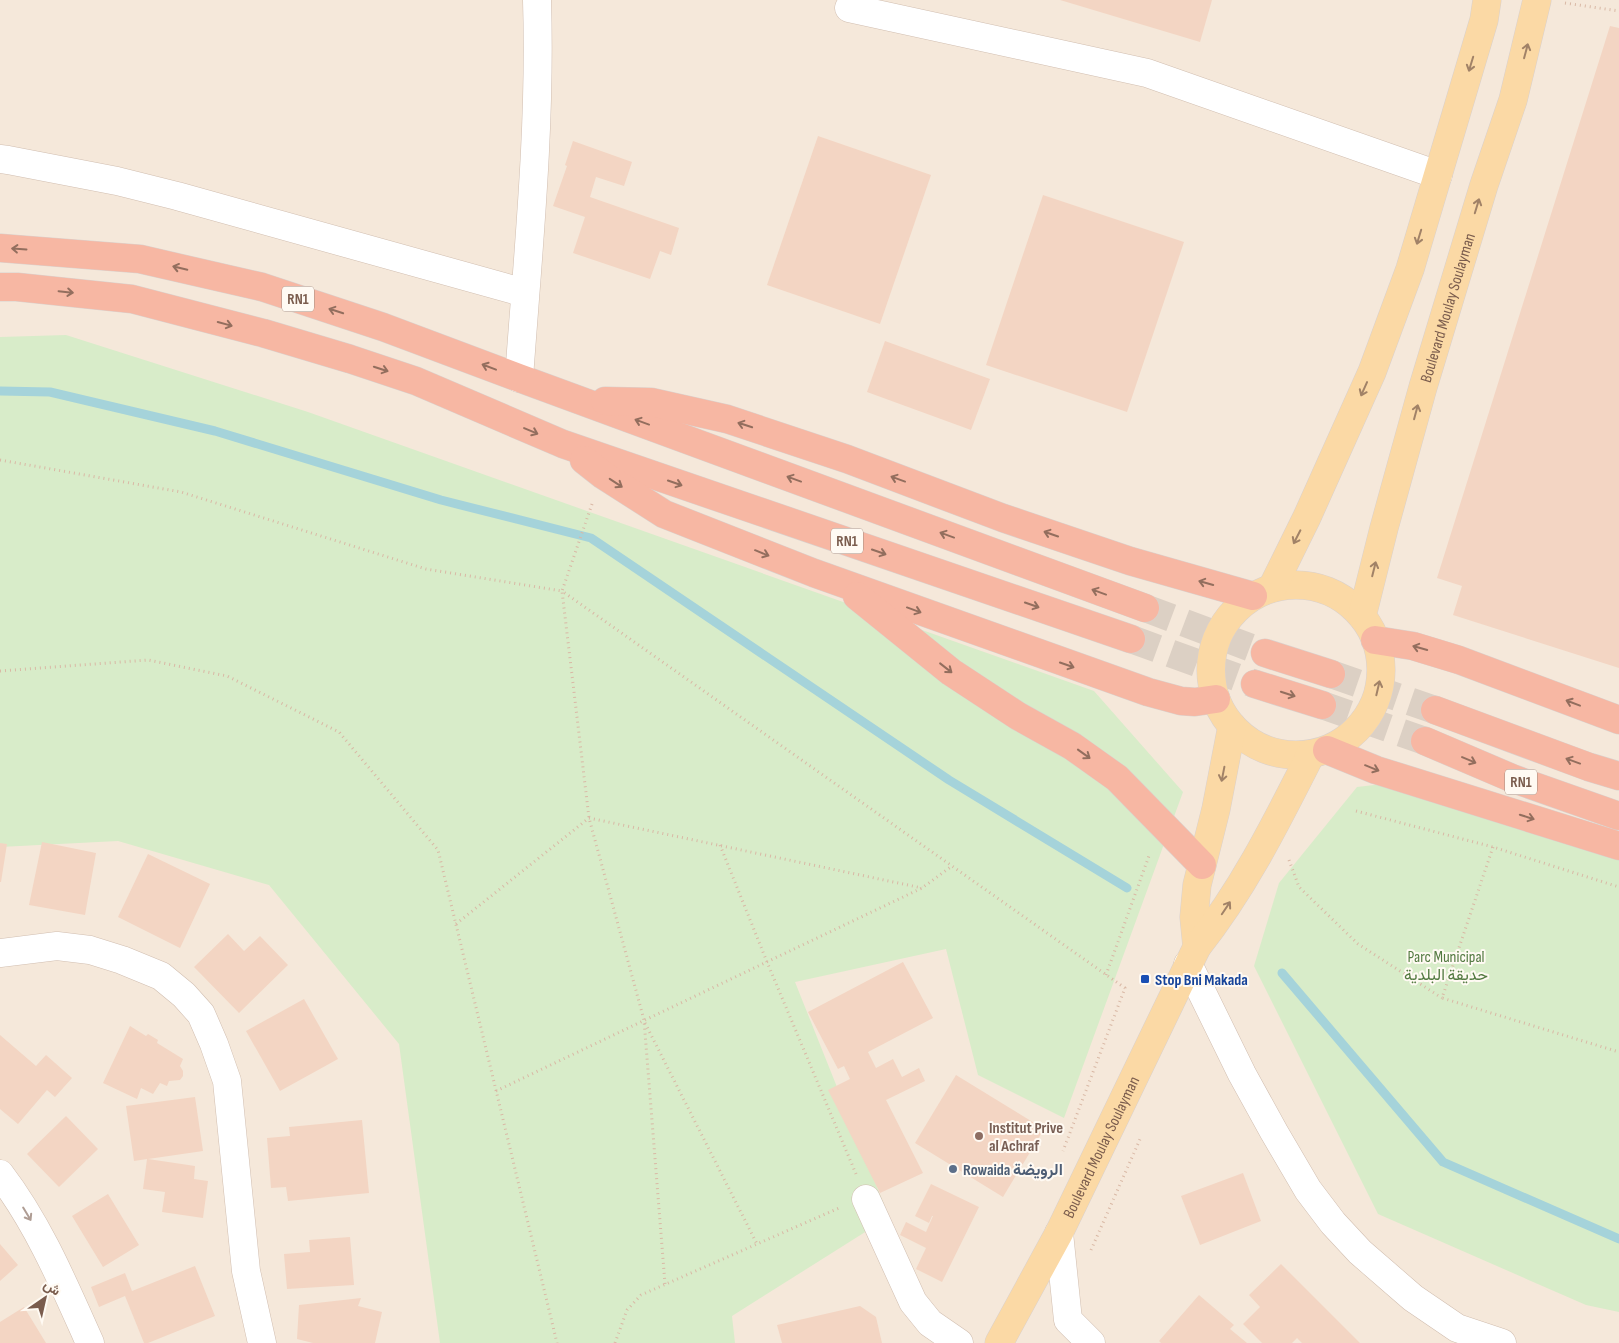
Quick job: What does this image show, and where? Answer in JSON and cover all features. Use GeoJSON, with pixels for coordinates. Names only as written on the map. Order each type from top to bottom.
{"type":"FeatureCollection","features":[{"type":"Feature","properties":{"kind":"highway","name":"RN1"},"geometry":{"type":"LineString","coordinates":[[0,248],[140,259],[262,287],[383,327],[1145,608]]}},
{"type":"Feature","properties":{"kind":"highway","name":"RN1"},"geometry":{"type":"LineString","coordinates":[[0,287],[17,287],[132,299],[350,359],[416,381],[563,444],[1131,639]]}},
{"type":"Feature","properties":{"kind":"highway"},"geometry":{"type":"LineString","coordinates":[[584,401],[651,402],[727,419],[847,459],[1003,518],[1130,561],[1262,592]]}},
{"type":"Feature","properties":{"kind":"highway"},"geometry":{"type":"LineString","coordinates":[[563,444],[603,475],[664,514],[840,583],[1148,692],[1195,702],[1216,699]]}},
{"type":"Feature","properties":{"kind":"highway"},"geometry":{"type":"LineString","coordinates":[[840,583],[951,672],[1018,716],[1072,746],[1116,778],[1202,865]]}},
{"type":"Feature","properties":{"kind":"highway"},"geometry":{"type":"LineString","coordinates":[[1375,640],[1413,646],[1459,660],[1619,720]]}},
{"type":"Feature","properties":{"kind":"highway"},"geometry":{"type":"LineString","coordinates":[[1266,652],[1331,674]]}},
{"type":"Feature","properties":{"kind":"highway"},"geometry":{"type":"LineString","coordinates":[[1255,684],[1322,705]]}},
{"type":"Feature","properties":{"kind":"highway","name":"RN1"},"geometry":{"type":"LineString","coordinates":[[1435,710],[1589,767],[1619,776]]}},
{"type":"Feature","properties":{"kind":"highway","name":"RN1"},"geometry":{"type":"LineString","coordinates":[[1425,741],[1514,779],[1619,816]]}},
{"type":"Feature","properties":{"kind":"highway"},"geometry":{"type":"LineString","coordinates":[[1319,752],[1619,846]]}},
{"type":"Feature","properties":{"kind":"main road"},"geometry":{"type":"LineString","coordinates":[[1262,592],[1305,585],[1336,595],[1362,616],[1375,640],[1380,661],[1380,684],[1374,705],[1362,724],[1346,739],[1319,752],[1289,755],[1268,751],[1248,741],[1232,726],[1216,699],[1211,676],[1212,652],[1220,630],[1234,611],[1262,592],[1308,517],[1372,372],[1410,269],[1484,20],[1487,0]]}},
{"type":"Feature","properties":{"kind":"main road","name":"Boulevard Moulay Soulayman"},"geometry":{"type":"LineString","coordinates":[[1362,616],[1423,387],[1484,185],[1513,100],[1530,33],[1549,1]]}},
{"type":"Feature","properties":{"kind":"main road"},"geometry":{"type":"LineString","coordinates":[[1193,956],[1197,885],[1216,809],[1232,726]]}},
{"type":"Feature","properties":{"kind":"main road","name":"Boulevard Moulay Soulayman"},"geometry":{"type":"LineString","coordinates":[[999,1343],[1059,1233],[1193,956],[1235,895],[1319,752]]}},
{"type":"Feature","properties":{"kind":"street"},"geometry":{"type":"LineString","coordinates":[[519,378],[530,226],[538,64],[537,0]]}},
{"type":"Feature","properties":{"kind":"street"},"geometry":{"type":"LineString","coordinates":[[849,8],[1147,73],[1438,175]]}},
{"type":"Feature","properties":{"kind":"street"},"geometry":{"type":"LineString","coordinates":[[0,159],[117,180],[525,293]]}},
{"type":"Feature","properties":{"kind":"street"},"geometry":{"type":"LineString","coordinates":[[0,953],[57,946],[90,950],[122,960],[161,976],[184,994],[201,1014],[227,1081],[246,1272],[262,1343]]}},
{"type":"Feature","properties":{"kind":"street"},"geometry":{"type":"LineString","coordinates":[[1193,956],[1242,1074],[1308,1190],[1333,1223],[1360,1252],[1413,1298],[1458,1328],[1502,1343]]}},
{"type":"Feature","properties":{"kind":"street"},"geometry":{"type":"LineString","coordinates":[[0,1174],[11,1188],[44,1243],[90,1343]]}},
{"type":"Feature","properties":{"kind":"street"},"geometry":{"type":"LineString","coordinates":[[866,1199],[913,1302],[930,1323],[959,1343]]}},
{"type":"Feature","properties":{"kind":"street"},"geometry":{"type":"LineString","coordinates":[[1059,1233],[1070,1332],[1091,1343]]}},
{"type":"Feature","properties":{"kind":"path"},"geometry":{"type":"LineString","coordinates":[[1549,1],[1619,11]]}},
{"type":"Feature","properties":{"kind":"path"},"geometry":{"type":"LineString","coordinates":[[0,460],[180,492],[426,569],[562,591],[1126,988],[1062,1155]]}},
{"type":"Feature","properties":{"kind":"path"},"geometry":{"type":"LineString","coordinates":[[587,520],[562,591],[589,818],[644,1020],[665,1284]]}},
{"type":"Feature","properties":{"kind":"path"},"geometry":{"type":"LineString","coordinates":[[0,670],[148,660],[227,676],[340,732],[438,850],[557,1343]]}},
{"type":"Feature","properties":{"kind":"path"},"geometry":{"type":"LineString","coordinates":[[1356,811],[1493,847],[1619,887]]}},
{"type":"Feature","properties":{"kind":"path"},"geometry":{"type":"LineString","coordinates":[[589,818],[922,888]]}},
{"type":"Feature","properties":{"kind":"path"},"geometry":{"type":"LineString","coordinates":[[456,924],[589,818]]}},
{"type":"Feature","properties":{"kind":"path"},"geometry":{"type":"LineString","coordinates":[[1106,975],[1161,824]]}},
{"type":"Feature","properties":{"kind":"path"},"geometry":{"type":"LineString","coordinates":[[615,1343],[627,1310],[641,1295],[830,1211],[866,1199],[720,845]]}},
{"type":"Feature","properties":{"kind":"path"},"geometry":{"type":"LineString","coordinates":[[1442,998],[1493,847]]}},
{"type":"Feature","properties":{"kind":"path"},"geometry":{"type":"LineString","coordinates":[[1288,858],[1299,887],[1358,944],[1442,998],[1619,1052]]}},
{"type":"Feature","properties":{"kind":"path"},"geometry":{"type":"LineString","coordinates":[[496,1092],[922,888],[952,866]]}},
{"type":"Feature","properties":{"kind":"path"},"geometry":{"type":"LineString","coordinates":[[644,1020],[757,1244]]}},
{"type":"Feature","properties":{"kind":"shaded area"},"geometry":{"type":"Polygon","coordinates":[[[0,0],[1619,0],[1619,1343],[0,1343],[0,0]]]}},
{"type":"Feature","properties":{"kind":"green space"},"geometry":{"type":"Polygon","coordinates":[[[66,335],[308,412],[1094,691],[1183,792],[1064,1118],[978,1075],[946,949],[795,982],[889,1217],[732,1316],[735,1343],[440,1343],[399,1044],[269,885],[118,841],[0,847],[0,337],[66,335]]]}},
{"type":"Feature","properties":{"kind":"green space","name":"Parc Municipal حديقة البلدية"},"geometry":{"type":"Polygon","coordinates":[[[1417,780],[1619,833],[1619,1312],[1586,1305],[1378,1214],[1254,966],[1279,883],[1357,787],[1417,780]]]}},
{"type":"Feature","properties":{"kind":"building"},"geometry":{"type":"Polygon","coordinates":[[[1060,0],[1212,0],[1200,42],[1060,0]]]}},
{"type":"Feature","properties":{"kind":"building"},"geometry":{"type":"Polygon","coordinates":[[[1610,26],[1619,28],[1619,668],[1453,615],[1462,586],[1437,578],[1610,26]]]}},
{"type":"Feature","properties":{"kind":"building"},"geometry":{"type":"Polygon","coordinates":[[[818,136],[931,175],[880,324],[767,285],[818,136]]]}},
{"type":"Feature","properties":{"kind":"building"},"geometry":{"type":"Polygon","coordinates":[[[573,141],[632,162],[624,186],[596,177],[590,197],[679,228],[671,255],[660,251],[650,279],[573,253],[585,217],[553,206],[567,166],[565,165],[573,141]]]}},
{"type":"Feature","properties":{"kind":"building"},"geometry":{"type":"Polygon","coordinates":[[[1043,195],[1184,242],[1127,412],[986,365],[1043,195]]]}},
{"type":"Feature","properties":{"kind":"building"},"geometry":{"type":"Polygon","coordinates":[[[885,341],[990,379],[971,430],[867,392],[885,341]]]}},
{"type":"Feature","properties":{"kind":"building"},"geometry":{"type":"Polygon","coordinates":[[[42,842],[96,853],[85,915],[29,905],[42,842]]]}},
{"type":"Feature","properties":{"kind":"building"},"geometry":{"type":"Polygon","coordinates":[[[0,843],[7,844],[1,882],[0,882],[0,843]]]}},
{"type":"Feature","properties":{"kind":"building"},"geometry":{"type":"Polygon","coordinates":[[[148,854],[210,884],[180,948],[118,917],[148,854]]]}},
{"type":"Feature","properties":{"kind":"building"},"geometry":{"type":"Polygon","coordinates":[[[228,934],[244,951],[260,936],[288,965],[239,1013],[194,967],[228,934]]]}},
{"type":"Feature","properties":{"kind":"building"},"geometry":{"type":"Polygon","coordinates":[[[903,962],[933,1018],[868,1052],[876,1068],[893,1059],[902,1077],[919,1068],[925,1081],[886,1100],[923,1173],[880,1193],[828,1090],[850,1079],[844,1066],[838,1069],[808,1012],[903,962]]]}},
{"type":"Feature","properties":{"kind":"building"},"geometry":{"type":"Polygon","coordinates":[[[304,999],[338,1059],[280,1091],[246,1031],[304,999]]]}},
{"type":"Feature","properties":{"kind":"building"},"geometry":{"type":"Polygon","coordinates":[[[130,1026],[146,1036],[148,1034],[158,1040],[157,1043],[183,1059],[180,1066],[183,1076],[180,1080],[169,1081],[167,1086],[160,1083],[153,1094],[141,1088],[137,1099],[103,1083],[130,1026]]]}},
{"type":"Feature","properties":{"kind":"building"},"geometry":{"type":"Polygon","coordinates":[[[0,1035],[36,1066],[46,1055],[72,1078],[55,1097],[47,1090],[18,1124],[0,1109],[0,1035]]]}},
{"type":"Feature","properties":{"kind":"building","name":"Institut Prive al Achraf"},"geometry":{"type":"Polygon","coordinates":[[[956,1075],[1044,1129],[1003,1197],[915,1143],[956,1075]]]}},
{"type":"Feature","properties":{"kind":"building"},"geometry":{"type":"Polygon","coordinates":[[[195,1097],[203,1151],[148,1159],[195,1166],[194,1179],[208,1181],[203,1218],[162,1212],[165,1192],[143,1189],[147,1159],[134,1161],[126,1106],[195,1097]]]}},
{"type":"Feature","properties":{"kind":"building"},"geometry":{"type":"Polygon","coordinates":[[[66,1116],[98,1149],[59,1187],[27,1154],[66,1116]]]}},
{"type":"Feature","properties":{"kind":"building"},"geometry":{"type":"Polygon","coordinates":[[[362,1120],[369,1193],[288,1201],[286,1187],[271,1188],[267,1138],[290,1136],[289,1127],[362,1120]]]}},
{"type":"Feature","properties":{"kind":"building"},"geometry":{"type":"Polygon","coordinates":[[[1243,1173],[1261,1221],[1200,1245],[1181,1196],[1243,1173]]]}},
{"type":"Feature","properties":{"kind":"building"},"geometry":{"type":"Polygon","coordinates":[[[931,1184],[979,1207],[942,1282],[916,1269],[926,1248],[900,1235],[906,1222],[926,1232],[933,1216],[929,1223],[915,1216],[931,1184]]]}},
{"type":"Feature","properties":{"kind":"building"},"geometry":{"type":"Polygon","coordinates":[[[108,1194],[139,1245],[103,1267],[72,1216],[108,1194]]]}},
{"type":"Feature","properties":{"kind":"building"},"geometry":{"type":"Polygon","coordinates":[[[350,1237],[354,1285],[287,1289],[284,1254],[310,1252],[309,1240],[350,1237]]]}},
{"type":"Feature","properties":{"kind":"building"},"geometry":{"type":"Polygon","coordinates":[[[0,1244],[18,1265],[0,1281],[0,1244]]]}},
{"type":"Feature","properties":{"kind":"building"},"geometry":{"type":"Polygon","coordinates":[[[1281,1264],[1360,1343],[1302,1343],[1297,1338],[1292,1343],[1262,1343],[1243,1324],[1260,1307],[1249,1295],[1281,1264]]]}},
{"type":"Feature","properties":{"kind":"building"},"geometry":{"type":"Polygon","coordinates":[[[195,1266],[215,1316],[148,1343],[144,1343],[125,1296],[99,1307],[91,1287],[125,1273],[132,1291],[195,1266]]]}},
{"type":"Feature","properties":{"kind":"building"},"geometry":{"type":"Polygon","coordinates":[[[1199,1295],[1234,1325],[1230,1329],[1247,1343],[1161,1343],[1159,1341],[1199,1295]]]}},
{"type":"Feature","properties":{"kind":"building"},"geometry":{"type":"Polygon","coordinates":[[[361,1298],[358,1306],[382,1312],[375,1343],[313,1343],[297,1339],[299,1305],[361,1298]]]}},
{"type":"Feature","properties":{"kind":"building"},"geometry":{"type":"Polygon","coordinates":[[[860,1306],[876,1317],[882,1343],[782,1343],[777,1325],[860,1306]]]}},
{"type":"Feature","properties":{"kind":"building"},"geometry":{"type":"Polygon","coordinates":[[[24,1307],[46,1343],[0,1343],[0,1322],[24,1307]]]}},
{"type":"Feature","properties":{"kind":"waterway"},"geometry":{"type":"LineString","coordinates":[[0,391],[50,392],[215,431],[441,500],[591,538],[949,780],[1127,888]]}},
{"type":"Feature","properties":{"kind":"waterway"},"geometry":{"type":"LineString","coordinates":[[1282,973],[1443,1162],[1619,1239]]}},
{"type":"Feature","properties":{"kind":"tunnel"},"geometry":{"type":"LineString","coordinates":[[1145,608],[1265,653]]}},
{"type":"Feature","properties":{"kind":"tunnel"},"geometry":{"type":"LineString","coordinates":[[1131,639],[1255,684]]}},
{"type":"Feature","properties":{"kind":"tunnel"},"geometry":{"type":"LineString","coordinates":[[1331,674],[1435,710]]}},
{"type":"Feature","properties":{"kind":"tunnel"},"geometry":{"type":"LineString","coordinates":[[1322,705],[1425,741]]}},
{"type":"Feature","properties":{"kind":"place","name":"Stop Bni Makada"},"geometry":{"type":"Point","coordinates":[1145,979]}},
{"type":"Feature","properties":{"kind":"place","name":"Institut Prive al Achraf"},"geometry":{"type":"Point","coordinates":[979,1136]}},
{"type":"Feature","properties":{"kind":"place","name":"Rowaida الرويضة"},"geometry":{"type":"Point","coordinates":[953,1169]}}]}
